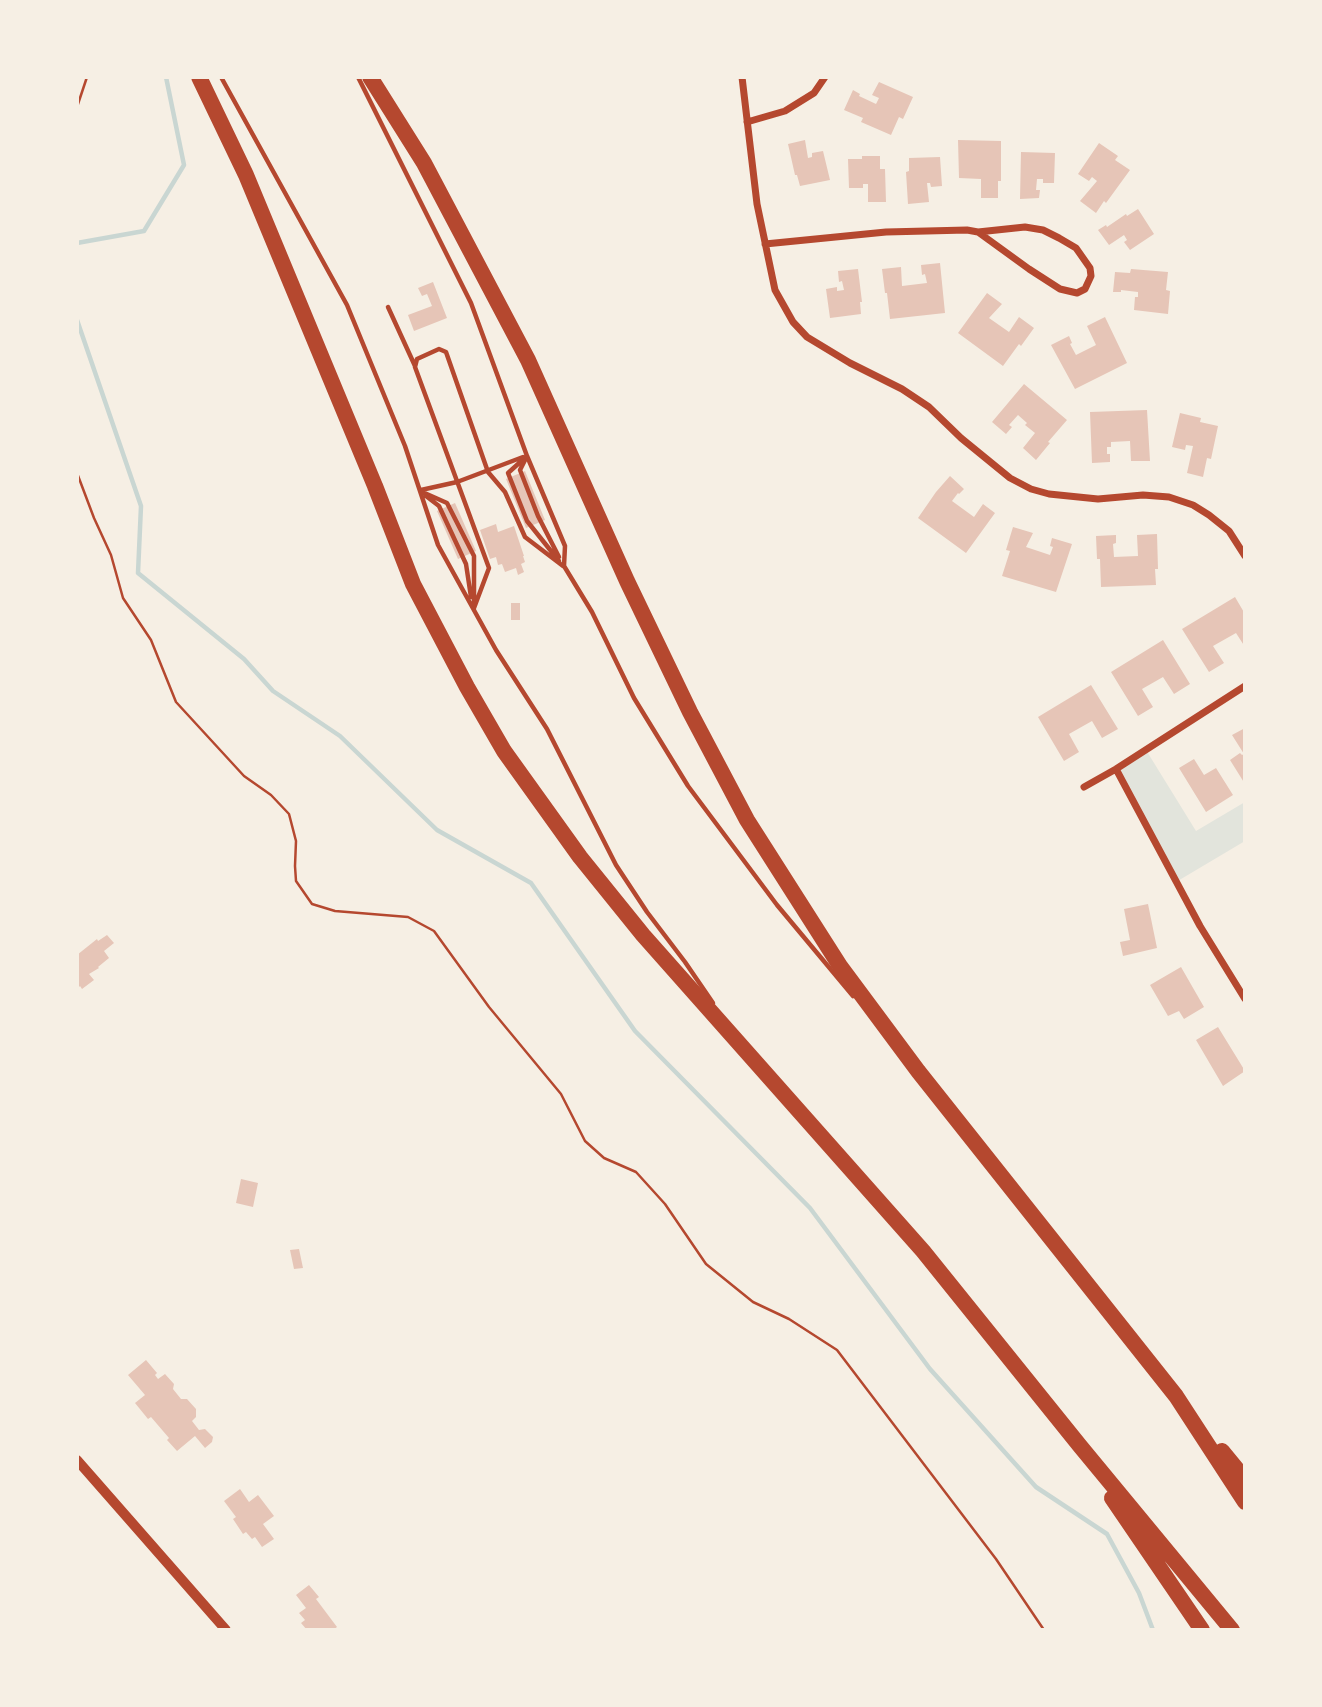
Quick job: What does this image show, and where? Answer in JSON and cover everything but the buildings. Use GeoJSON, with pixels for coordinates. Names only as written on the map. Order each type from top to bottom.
{"type":"FeatureCollection","features":[{"type":"Feature","properties":{"kind":"highway"},"geometry":{"type":"LineString","coordinates":[[370,77],[424,163],[528,359],[627,581],[690,712],[747,820],[840,966],[918,1071],[1245,1479]]}},
{"type":"Feature","properties":{"kind":"highway"},"geometry":{"type":"LineString","coordinates":[[200,79],[246,175],[413,584],[504,751],[580,857],[643,935],[923,1251],[1232,1630]]}},
{"type":"Feature","properties":{"kind":"highway"},"geometry":{"type":"LineString","coordinates":[[1176,1396],[1245,1502]]}},
{"type":"Feature","properties":{"kind":"highway"},"geometry":{"type":"LineString","coordinates":[[1080,1446],[1124,1517],[1202,1630]]}},
{"type":"Feature","properties":{"kind":"street"},"geometry":{"type":"LineString","coordinates":[[742,77],[757,204],[775,290],[793,322],[807,338],[902,389],[929,407],[961,438],[1010,478],[1031,489],[1049,494],[1098,499],[1143,495],[1169,497],[1209,514],[1229,531],[1245,556]]}},
{"type":"Feature","properties":{"kind":"street"},"geometry":{"type":"LineString","coordinates":[[747,122],[785,111],[814,93],[825,77]]}},
{"type":"Feature","properties":{"kind":"street"},"geometry":{"type":"LineString","coordinates":[[765,244],[886,232],[978,232],[1025,227],[1042,230],[1076,248],[1090,268],[1091,276],[1085,289],[1077,293],[1060,289],[978,232]]}},
{"type":"Feature","properties":{"kind":"street"},"geometry":{"type":"LineString","coordinates":[[1084,787],[1245,686]]}},
{"type":"Feature","properties":{"kind":"street"},"geometry":{"type":"LineString","coordinates":[[1116,769],[1200,926],[1242,986],[1245,999]]}},
{"type":"Feature","properties":{"kind":"street"},"geometry":{"type":"LineString","coordinates":[[77,1460],[226,1630]]}},
{"type":"Feature","properties":{"kind":"lane"},"geometry":{"type":"LineString","coordinates":[[221,77],[347,305],[405,446],[438,545],[496,650],[547,729],[616,865],[753,1061]]}},
{"type":"Feature","properties":{"kind":"lane"},"geometry":{"type":"LineString","coordinates":[[358,77],[471,303],[527,456],[565,546],[564,566]]}},
{"type":"Feature","properties":{"kind":"lane"},"geometry":{"type":"LineString","coordinates":[[388,307],[415,367],[489,569],[474,609]]}},
{"type":"Feature","properties":{"kind":"lane"},"geometry":{"type":"LineString","coordinates":[[415,367],[417,359],[439,349],[446,352],[488,472],[505,492],[525,537],[564,566]]}},
{"type":"Feature","properties":{"kind":"lane"},"geometry":{"type":"LineString","coordinates":[[419,491],[488,472],[527,456]]}},
{"type":"Feature","properties":{"kind":"lane"},"geometry":{"type":"LineString","coordinates":[[527,456],[520,470],[538,516],[592,612],[634,698],[688,786],[793,925],[918,1071]]}},
{"type":"Feature","properties":{"kind":"lane"},"geometry":{"type":"LineString","coordinates":[[527,456],[508,473],[527,521],[564,566]]}},
{"type":"Feature","properties":{"kind":"lane"},"geometry":{"type":"LineString","coordinates":[[419,491],[447,503],[474,556],[474,609]]}},
{"type":"Feature","properties":{"kind":"lane"},"geometry":{"type":"LineString","coordinates":[[419,491],[439,506],[466,564],[474,609]]}},
{"type":"Feature","properties":{"kind":"path"},"geometry":{"type":"LineString","coordinates":[[77,107],[87,77]]}},
{"type":"Feature","properties":{"kind":"path"},"geometry":{"type":"LineString","coordinates":[[77,473],[111,555],[123,598],[151,640],[176,702],[244,776],[271,795],[289,814],[296,841],[296,881],[312,904],[335,911],[408,917],[434,931],[489,1007],[561,1094],[585,1141],[604,1158],[636,1172],[665,1204],[706,1264],[752,1302],[789,1319],[837,1350],[996,1559],[1044,1630]]}},
{"type":"Feature","properties":{"kind":"shaded area"},"geometry":{"type":"Polygon","coordinates":[[[1146,750],[1196,831],[1245,802],[1245,841],[1176,882],[1116,769],[1146,750]]]}},
{"type":"Feature","properties":{"kind":"waterway"},"geometry":{"type":"LineString","coordinates":[[77,243],[144,231],[184,165],[166,77]]}},
{"type":"Feature","properties":{"kind":"waterway"},"geometry":{"type":"LineString","coordinates":[[77,320],[141,506],[138,573],[244,659],[273,691],[340,736],[437,830],[531,883],[635,1031],[810,1208],[930,1369],[1036,1487],[1107,1534],[1139,1593],[1153,1630]]}}]}
